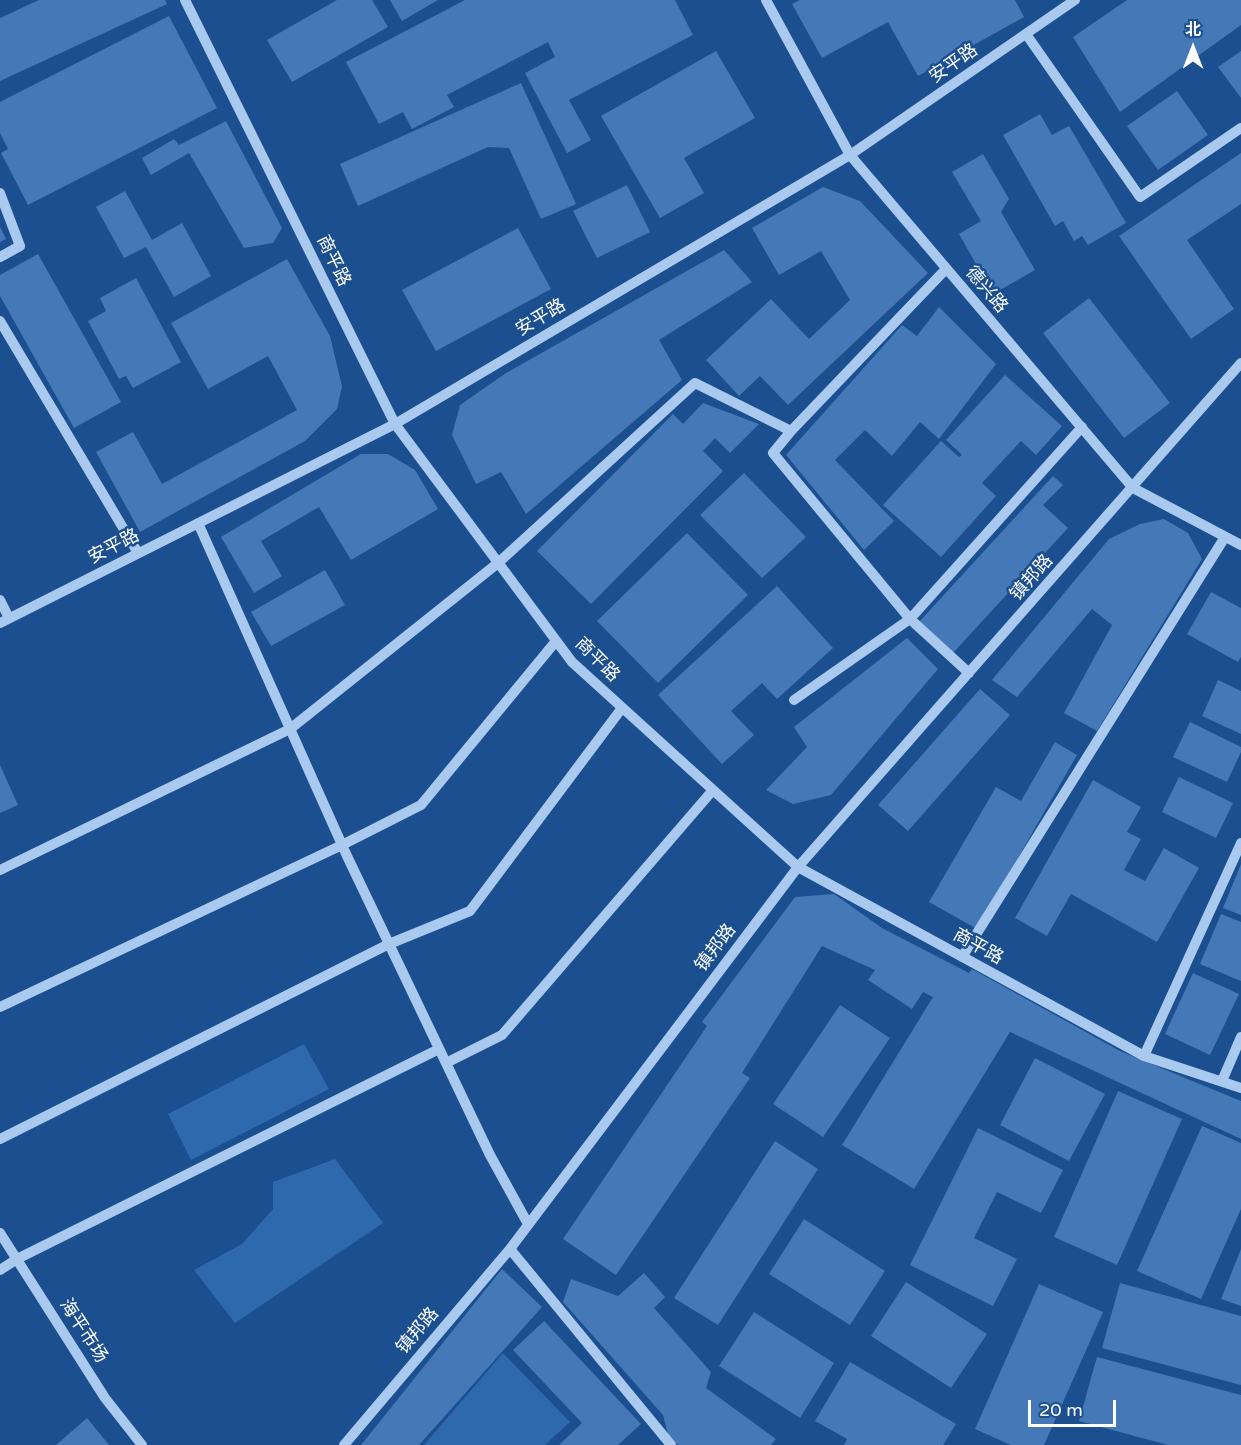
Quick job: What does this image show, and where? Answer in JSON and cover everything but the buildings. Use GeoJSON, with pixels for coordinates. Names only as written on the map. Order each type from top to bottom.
{"type":"FeatureCollection","features":[{"type":"Feature","properties":{"kind":"street","name":"商平路"},"geometry":{"type":"LineString","coordinates":[[185,0],[395,424],[572,662],[798,867],[1144,1056],[1241,1088]]}},
{"type":"Feature","properties":{"kind":"street","name":"德兴路"},"geometry":{"type":"LineString","coordinates":[[766,0],[850,156],[1133,488],[1241,545]]}},
{"type":"Feature","properties":{"kind":"street","name":"安平路"},"geometry":{"type":"LineString","coordinates":[[4,621],[395,424],[850,156],[1075,0]]}},
{"type":"Feature","properties":{"kind":"street"},"geometry":{"type":"LineString","coordinates":[[1026,34],[1140,197],[1241,128]]}},
{"type":"Feature","properties":{"kind":"street"},"geometry":{"type":"LineString","coordinates":[[0,194],[20,246],[0,257]]}},
{"type":"Feature","properties":{"kind":"street"},"geometry":{"type":"LineString","coordinates":[[946,269],[772,453],[910,619],[969,673]]}},
{"type":"Feature","properties":{"kind":"street"},"geometry":{"type":"LineString","coordinates":[[0,321],[138,553]]}},
{"type":"Feature","properties":{"kind":"street","name":"镇邦路"},"geometry":{"type":"LineString","coordinates":[[344,1445],[510,1249],[798,867],[1241,363]]}},
{"type":"Feature","properties":{"kind":"street"},"geometry":{"type":"LineString","coordinates":[[0,870],[290,729],[498,563],[695,383],[791,431]]}},
{"type":"Feature","properties":{"kind":"street"},"geometry":{"type":"LineString","coordinates":[[794,700],[910,619],[1082,427]]}},
{"type":"Feature","properties":{"kind":"street"},"geometry":{"type":"LineString","coordinates":[[198,523],[342,845],[490,1155],[528,1224]]}},
{"type":"Feature","properties":{"kind":"street"},"geometry":{"type":"LineString","coordinates":[[962,957],[1225,537]]}},
{"type":"Feature","properties":{"kind":"street"},"geometry":{"type":"LineString","coordinates":[[0,600],[4,621]]}},
{"type":"Feature","properties":{"kind":"street"},"geometry":{"type":"LineString","coordinates":[[0,1007],[342,845],[421,805],[556,641]]}},
{"type":"Feature","properties":{"kind":"street"},"geometry":{"type":"LineString","coordinates":[[0,1139],[389,944],[470,911],[622,708]]}},
{"type":"Feature","properties":{"kind":"street"},"geometry":{"type":"LineString","coordinates":[[446,1063],[502,1035],[713,790]]}},
{"type":"Feature","properties":{"kind":"street"},"geometry":{"type":"LineString","coordinates":[[1144,1056],[1241,843]]}},
{"type":"Feature","properties":{"kind":"street"},"geometry":{"type":"LineString","coordinates":[[1222,1081],[1241,1037]]}},
{"type":"Feature","properties":{"kind":"street"},"geometry":{"type":"LineString","coordinates":[[0,1270],[17,1259],[439,1049]]}},
{"type":"Feature","properties":{"kind":"street","name":"海平市场"},"geometry":{"type":"LineString","coordinates":[[0,1233],[105,1398],[142,1445]]}},
{"type":"Feature","properties":{"kind":"street"},"geometry":{"type":"LineString","coordinates":[[510,1249],[671,1445]]}},
{"type":"Feature","properties":{"kind":"shaded area"},"geometry":{"type":"Polygon","coordinates":[[[304,1044],[329,1089],[191,1160],[168,1114],[304,1044]]]}},
{"type":"Feature","properties":{"kind":"shaded area"},"geometry":{"type":"Polygon","coordinates":[[[335,1159],[383,1223],[235,1323],[194,1270],[242,1244],[273,1209],[273,1182],[335,1159]]]}},
{"type":"Feature","properties":{"kind":"shaded area"},"geometry":{"type":"Polygon","coordinates":[[[503,1353],[570,1422],[545,1445],[424,1445],[503,1353]]]}}]}
